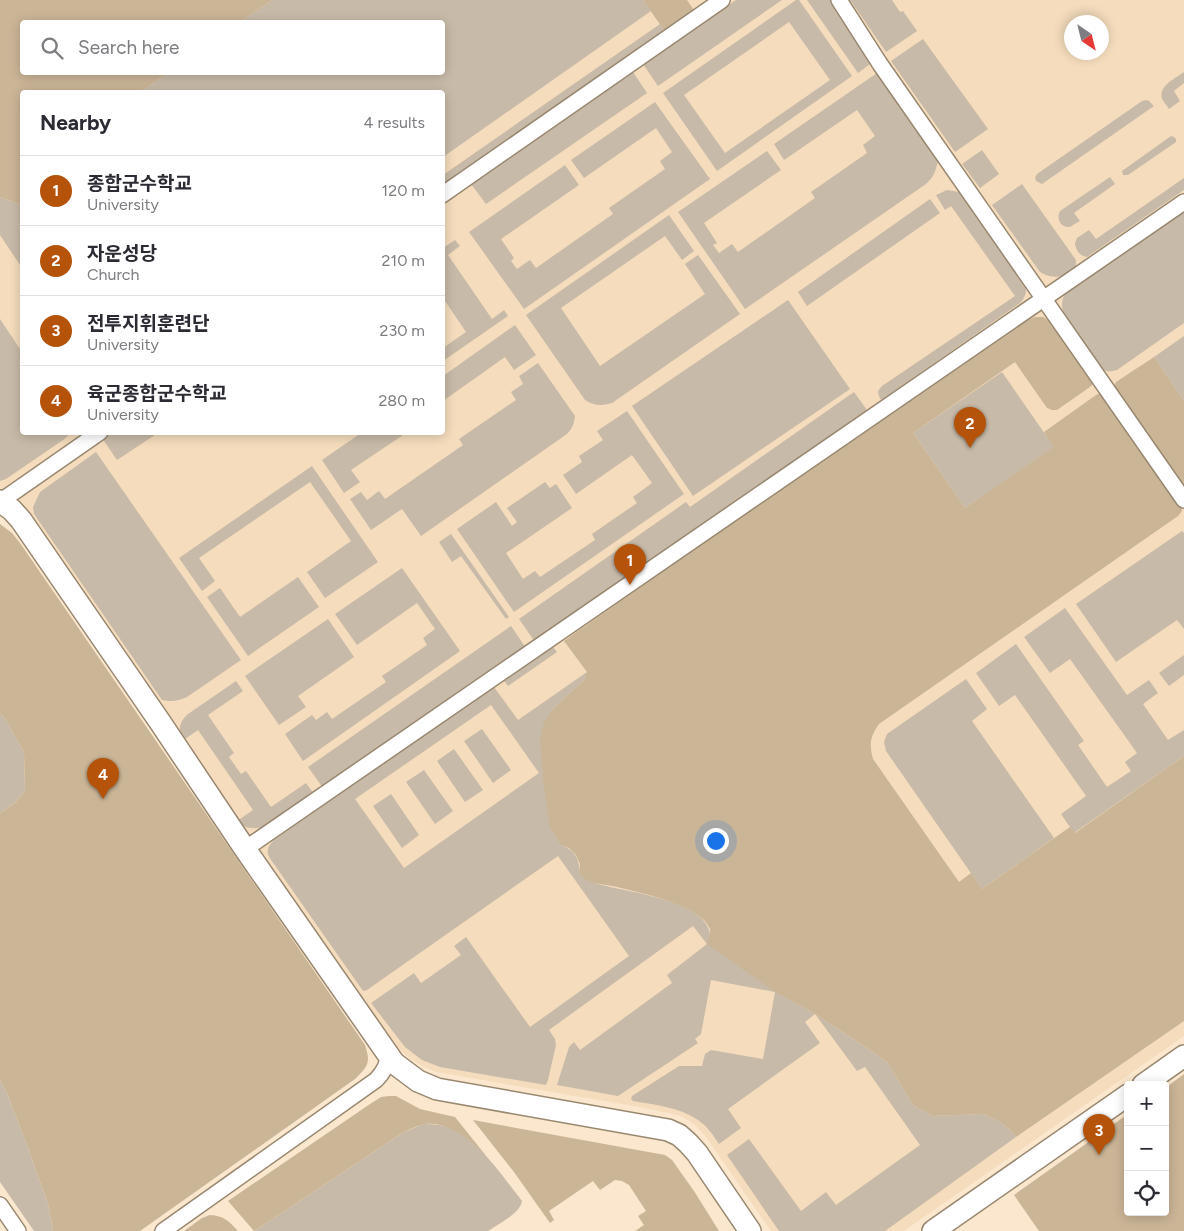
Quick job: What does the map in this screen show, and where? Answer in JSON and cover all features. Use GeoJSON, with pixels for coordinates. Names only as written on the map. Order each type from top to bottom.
{"type":"FeatureCollection","features":[{"type":"Feature","properties":{"kind":"street"},"geometry":{"type":"LineString","coordinates":[[445,193],[722,0]]}},
{"type":"Feature","properties":{"kind":"street"},"geometry":{"type":"LineString","coordinates":[[839,0],[880,64],[1184,500]]}},
{"type":"Feature","properties":{"kind":"street"},"geometry":{"type":"LineString","coordinates":[[245,849],[1184,202]]}},
{"type":"Feature","properties":{"kind":"street"},"geometry":{"type":"LineString","coordinates":[[96,435],[0,501],[21,520],[245,849],[389,1056],[399,1067],[418,1082]]}},
{"type":"Feature","properties":{"kind":"street"},"geometry":{"type":"LineString","coordinates":[[162,1231],[376,1080],[382,1074],[389,1056]]}},
{"type":"Feature","properties":{"kind":"street"},"geometry":{"type":"LineString","coordinates":[[1149,1081],[1184,1056]]}},
{"type":"Feature","properties":{"kind":"street"},"geometry":{"type":"LineString","coordinates":[[376,1080],[401,1079],[418,1082],[437,1089],[668,1130],[679,1135],[688,1143],[750,1231]]}},
{"type":"Feature","properties":{"kind":"street"},"geometry":{"type":"LineString","coordinates":[[934,1231],[1124,1098]]}},
{"type":"Feature","properties":{"kind":"street"},"geometry":{"type":"LineString","coordinates":[[0,1206],[18,1231]]}},
{"type":"Feature","properties":{"kind":"shaded area"},"geometry":{"type":"Polygon","coordinates":[[[0,0],[1184,0],[1184,1036],[904,1231],[771,1231],[706,1137],[694,1124],[681,1116],[645,1108],[436,1072],[409,1058],[396,1046],[367,1009],[0,492],[0,0]]]}},
{"type":"Feature","properties":{"kind":"shaded area"},"geometry":{"type":"Polygon","coordinates":[[[0,0],[272,0],[243,20],[20,20],[20,75],[165,75],[143,90],[20,90],[20,204],[0,197],[0,0]]]}},
{"type":"Feature","properties":{"kind":"shaded area"},"geometry":{"type":"Polygon","coordinates":[[[272,0],[643,0],[651,11],[445,156],[445,90],[143,90],[165,75],[445,75],[445,20],[243,20],[272,0]]]}},
{"type":"Feature","properties":{"kind":"shaded area"},"geometry":{"type":"Polygon","coordinates":[[[643,0],[687,0],[695,12],[666,33],[643,0]]]}},
{"type":"Feature","properties":{"kind":"shaded area"},"geometry":{"type":"Polygon","coordinates":[[[736,0],[782,0],[658,86],[643,64],[736,0]]]}},
{"type":"Feature","properties":{"kind":"shaded area"},"geometry":{"type":"Polygon","coordinates":[[[796,0],[799,0],[852,76],[717,171],[663,93],[796,0]],[[789,22],[684,95],[725,153],[830,80],[789,22]]]}},
{"type":"Feature","properties":{"kind":"shaded area"},"geometry":{"type":"Polygon","coordinates":[[[807,0],[832,0],[874,61],[858,73],[807,0]]]}},
{"type":"Feature","properties":{"kind":"shaded area"},"geometry":{"type":"Polygon","coordinates":[[[850,0],[892,0],[900,12],[903,11],[917,31],[886,52],[850,0]]]}},
{"type":"Feature","properties":{"kind":"shaded area"},"geometry":{"type":"Polygon","coordinates":[[[660,24],[666,33],[445,185],[445,174],[660,24]]]}},
{"type":"Feature","properties":{"kind":"shaded area"},"geometry":{"type":"Polygon","coordinates":[[[923,39],[988,129],[955,152],[891,61],[923,39]]]}},
{"type":"Feature","properties":{"kind":"shaded area"},"geometry":{"type":"Polygon","coordinates":[[[880,71],[938,160],[933,176],[926,184],[745,309],[678,212],[767,151],[781,170],[704,223],[717,243],[713,245],[719,253],[732,244],[738,252],[815,198],[811,192],[867,153],[863,145],[875,136],[857,110],[784,160],[774,144],[880,71]]]}},
{"type":"Feature","properties":{"kind":"shaded area"},"geometry":{"type":"Polygon","coordinates":[[[633,72],[647,93],[486,204],[471,184],[633,72]]]}},
{"type":"Feature","properties":{"kind":"shaded area"},"geometry":{"type":"Polygon","coordinates":[[[1184,72],[1184,83],[1174,91],[1180,101],[1169,109],[1161,94],[1168,83],[1184,72]]]}},
{"type":"Feature","properties":{"kind":"shaded area"},"geometry":{"type":"Polygon","coordinates":[[[1146,100],[1154,106],[1042,184],[1036,181],[1037,174],[1146,100]]]}},
{"type":"Feature","properties":{"kind":"shaded area"},"geometry":{"type":"Polygon","coordinates":[[[655,102],[710,179],[524,309],[469,232],[565,165],[579,185],[501,239],[514,258],[511,261],[517,269],[530,260],[536,268],[613,214],[609,208],[665,169],[660,161],[672,152],[656,128],[584,178],[571,160],[655,102]]]}},
{"type":"Feature","properties":{"kind":"shaded area"},"geometry":{"type":"Polygon","coordinates":[[[1171,136],[1176,139],[1176,142],[1128,175],[1123,175],[1122,171],[1171,136]]]}},
{"type":"Feature","properties":{"kind":"shaded area"},"geometry":{"type":"Polygon","coordinates":[[[982,150],[999,174],[980,188],[962,164],[982,150]]]}},
{"type":"Feature","properties":{"kind":"shaded area"},"geometry":{"type":"Polygon","coordinates":[[[1110,177],[1115,184],[1074,213],[1080,221],[1066,227],[1059,221],[1060,211],[1110,177]]]}},
{"type":"Feature","properties":{"kind":"shaded area"},"geometry":{"type":"Polygon","coordinates":[[[1184,178],[1184,190],[1087,257],[1078,252],[1075,243],[1077,238],[1089,230],[1096,239],[1184,178]]]}},
{"type":"Feature","properties":{"kind":"shaded area"},"geometry":{"type":"Polygon","coordinates":[[[1022,184],[1076,260],[1076,267],[1063,276],[1054,277],[1040,272],[992,205],[1022,184]]]}},
{"type":"Feature","properties":{"kind":"shaded area"},"geometry":{"type":"Polygon","coordinates":[[[947,190],[959,192],[963,195],[1025,283],[1026,294],[1020,303],[881,400],[878,391],[882,386],[1015,296],[951,206],[945,210],[936,195],[947,190]]]}},
{"type":"Feature","properties":{"kind":"shaded area"},"geometry":{"type":"Polygon","coordinates":[[[0,197],[20,204],[20,265],[0,235],[0,197]]]}},
{"type":"Feature","properties":{"kind":"shaded area"},"geometry":{"type":"Polygon","coordinates":[[[930,199],[940,213],[807,306],[798,292],[930,199]]]}},
{"type":"Feature","properties":{"kind":"shaded area"},"geometry":{"type":"Polygon","coordinates":[[[1184,208],[1184,323],[1117,370],[1105,371],[1101,369],[1063,312],[1062,303],[1065,294],[1069,288],[1184,208]]]}},
{"type":"Feature","properties":{"kind":"shaded area"},"geometry":{"type":"Polygon","coordinates":[[[669,215],[694,251],[682,260],[665,236],[561,308],[600,366],[705,294],[685,264],[698,255],[740,314],[612,403],[601,405],[585,400],[526,315],[669,215]]]}},
{"type":"Feature","properties":{"kind":"shaded area"},"geometry":{"type":"Polygon","coordinates":[[[455,240],[460,246],[448,255],[492,319],[504,310],[508,316],[445,360],[445,347],[466,332],[445,301],[445,247],[455,240]]]}},
{"type":"Feature","properties":{"kind":"shaded area"},"geometry":{"type":"Polygon","coordinates":[[[788,300],[850,389],[693,496],[632,406],[788,300]]]}},
{"type":"Feature","properties":{"kind":"shaded area"},"geometry":{"type":"Polygon","coordinates":[[[1043,317],[1050,321],[1092,379],[1093,384],[1057,410],[1052,410],[1047,408],[1015,362],[913,433],[965,508],[1053,447],[1044,432],[1101,393],[1181,506],[1182,511],[1178,516],[879,724],[871,741],[873,759],[959,882],[971,873],[982,889],[1070,827],[1075,833],[1184,756],[1184,1021],[1016,1137],[999,1121],[983,1114],[932,1116],[913,1105],[888,1063],[815,1014],[775,992],[707,944],[710,929],[695,913],[669,901],[595,883],[583,878],[579,872],[580,864],[576,855],[569,848],[561,845],[550,828],[540,739],[544,722],[552,710],[585,679],[587,672],[564,641],[839,447],[1027,320],[1043,317]]]}},
{"type":"Feature","properties":{"kind":"shaded area"},"geometry":{"type":"Polygon","coordinates":[[[0,319],[20,349],[20,435],[69,435],[6,479],[0,481],[0,319]]]}},
{"type":"Feature","properties":{"kind":"shaded area"},"geometry":{"type":"Polygon","coordinates":[[[515,325],[536,355],[514,370],[505,357],[445,400],[445,375],[515,325]]]}},
{"type":"Feature","properties":{"kind":"shaded area"},"geometry":{"type":"Polygon","coordinates":[[[1184,336],[1184,401],[1154,357],[1184,336]]]}},
{"type":"Feature","properties":{"kind":"shaded area"},"geometry":{"type":"Polygon","coordinates":[[[1154,357],[1184,401],[1184,490],[1114,386],[1116,382],[1154,357]]]}},
{"type":"Feature","properties":{"kind":"shaded area"},"geometry":{"type":"Polygon","coordinates":[[[538,363],[575,416],[567,434],[421,536],[402,509],[371,530],[350,499],[361,492],[367,500],[379,491],[385,499],[463,445],[459,439],[516,400],[511,392],[523,384],[519,376],[538,363]]]}},
{"type":"Feature","properties":{"kind":"shaded area"},"geometry":{"type":"Polygon","coordinates":[[[1002,372],[1054,447],[965,508],[913,433],[1002,372]]]}},
{"type":"Feature","properties":{"kind":"shaded area"},"geometry":{"type":"Polygon","coordinates":[[[854,392],[867,410],[535,642],[519,619],[686,502],[690,507],[854,392]]]}},
{"type":"Feature","properties":{"kind":"shaded area"},"geometry":{"type":"Polygon","coordinates":[[[627,411],[684,494],[514,612],[457,529],[496,502],[512,526],[517,522],[507,508],[545,482],[550,488],[556,484],[572,508],[506,553],[523,579],[535,571],[540,577],[595,540],[592,534],[637,503],[633,497],[652,483],[632,455],[576,494],[563,475],[582,462],[579,456],[603,440],[597,431],[627,411]]]}},
{"type":"Feature","properties":{"kind":"shaded area"},"geometry":{"type":"Polygon","coordinates":[[[107,435],[155,435],[117,460],[102,438],[107,435]]]}},
{"type":"Feature","properties":{"kind":"shaded area"},"geometry":{"type":"Polygon","coordinates":[[[358,435],[403,435],[351,470],[360,482],[344,493],[322,460],[358,435]]]}},
{"type":"Feature","properties":{"kind":"shaded area"},"geometry":{"type":"Polygon","coordinates":[[[96,452],[241,660],[187,697],[172,701],[162,700],[34,514],[33,507],[40,492],[96,452]]]}},
{"type":"Feature","properties":{"kind":"shaded area"},"geometry":{"type":"Polygon","coordinates":[[[312,466],[378,562],[325,598],[307,572],[351,541],[310,482],[199,558],[215,581],[202,591],[179,558],[312,466]]]}},
{"type":"Feature","properties":{"kind":"shaded area"},"geometry":{"type":"Polygon","coordinates":[[[0,524],[12,533],[20,543],[365,1045],[368,1056],[367,1064],[355,1079],[140,1231],[53,1231],[48,1204],[7,1093],[0,1080],[0,813],[15,803],[25,791],[24,753],[6,720],[0,713],[0,524]]]}},
{"type":"Feature","properties":{"kind":"shaded area"},"geometry":{"type":"Polygon","coordinates":[[[1182,531],[1184,533],[1184,629],[1177,620],[1116,662],[1076,604],[1182,531]]]}},
{"type":"Feature","properties":{"kind":"shaded area"},"geometry":{"type":"Polygon","coordinates":[[[451,534],[509,617],[506,619],[461,556],[452,562],[439,542],[451,534]]]}},
{"type":"Feature","properties":{"kind":"shaded area"},"geometry":{"type":"Polygon","coordinates":[[[402,568],[460,651],[303,761],[285,734],[312,715],[316,720],[327,712],[332,719],[386,682],[382,676],[427,645],[423,638],[435,629],[417,603],[357,645],[335,614],[402,568]]]}},
{"type":"Feature","properties":{"kind":"shaded area"},"geometry":{"type":"Polygon","coordinates":[[[298,577],[319,607],[248,656],[207,597],[220,588],[240,617],[298,577]]]}},
{"type":"Feature","properties":{"kind":"shaded area"},"geometry":{"type":"Polygon","coordinates":[[[1065,608],[1127,695],[1149,680],[1158,693],[1143,704],[1168,740],[1184,730],[1184,756],[1074,833],[1061,814],[1086,796],[1015,695],[999,706],[976,673],[1016,644],[1084,741],[1078,745],[1107,787],[1131,771],[1125,762],[1137,753],[1070,659],[1050,673],[1024,637],[1065,608]]]}},
{"type":"Feature","properties":{"kind":"shaded area"},"geometry":{"type":"Polygon","coordinates":[[[328,619],[354,657],[298,696],[306,707],[279,725],[245,676],[328,619]]]}},
{"type":"Feature","properties":{"kind":"shaded area"},"geometry":{"type":"Polygon","coordinates":[[[511,626],[526,648],[323,788],[308,767],[511,626]]]}},
{"type":"Feature","properties":{"kind":"shaded area"},"geometry":{"type":"Polygon","coordinates":[[[553,647],[557,652],[508,686],[504,681],[553,647]]]}},
{"type":"Feature","properties":{"kind":"shaded area"},"geometry":{"type":"Polygon","coordinates":[[[1184,655],[1184,675],[1169,686],[1159,673],[1184,655]]]}},
{"type":"Feature","properties":{"kind":"shaded area"},"geometry":{"type":"Polygon","coordinates":[[[587,672],[585,679],[552,710],[561,845],[575,855],[579,872],[595,883],[661,899],[679,905],[694,913],[705,922],[710,934],[776,992],[815,1014],[805,1022],[820,1043],[728,1109],[741,1128],[719,1144],[704,1125],[691,1116],[667,1107],[633,1101],[631,1099],[632,1096],[679,1066],[702,1066],[705,1054],[711,1050],[763,1059],[775,992],[711,980],[701,1034],[695,1039],[698,1043],[618,1096],[557,1085],[569,1047],[574,1042],[580,1050],[672,983],[667,975],[707,944],[693,926],[549,1030],[555,1039],[556,1045],[546,1085],[440,1067],[422,1060],[405,1047],[371,1003],[414,973],[421,983],[461,955],[454,946],[466,937],[530,1027],[629,956],[558,856],[363,991],[269,857],[268,848],[274,840],[494,687],[518,720],[587,672]],[[491,705],[355,799],[404,868],[539,773],[491,705]]]}},
{"type":"Feature","properties":{"kind":"shaded area"},"geometry":{"type":"Polygon","coordinates":[[[966,679],[987,709],[972,721],[1054,838],[982,889],[886,751],[884,742],[887,734],[966,679]]]}},
{"type":"Feature","properties":{"kind":"shaded area"},"geometry":{"type":"Polygon","coordinates":[[[236,681],[243,691],[208,715],[234,753],[229,757],[241,774],[246,771],[271,807],[306,783],[314,794],[267,826],[259,828],[247,827],[237,821],[253,810],[198,730],[182,741],[180,733],[181,723],[188,714],[236,681]]]}},
{"type":"Feature","properties":{"kind":"shaded area"},"geometry":{"type":"Polygon","coordinates":[[[0,713],[6,720],[24,753],[25,791],[15,803],[0,813],[0,713]]]}},
{"type":"Feature","properties":{"kind":"shaded area"},"geometry":{"type":"Polygon","coordinates":[[[482,729],[511,770],[493,783],[464,741],[482,729]]]}},
{"type":"Feature","properties":{"kind":"shaded area"},"geometry":{"type":"Polygon","coordinates":[[[454,749],[483,790],[465,802],[437,761],[454,749]]]}},
{"type":"Feature","properties":{"kind":"shaded area"},"geometry":{"type":"Polygon","coordinates":[[[424,770],[453,811],[435,824],[406,782],[424,770]]]}},
{"type":"Feature","properties":{"kind":"shaded area"},"geometry":{"type":"Polygon","coordinates":[[[391,794],[419,835],[402,848],[373,806],[391,794]]]}},
{"type":"Feature","properties":{"kind":"shaded area"},"geometry":{"type":"Polygon","coordinates":[[[815,1014],[888,1063],[913,1105],[932,1116],[983,1114],[999,1121],[1016,1137],[885,1231],[779,1231],[727,1155],[749,1139],[801,1211],[826,1192],[836,1205],[920,1145],[865,1067],[857,1071],[815,1014]]]}},
{"type":"Feature","properties":{"kind":"shaded area"},"geometry":{"type":"Polygon","coordinates":[[[1184,1074],[1184,1231],[1039,1231],[1014,1195],[1124,1117],[1124,1216],[1169,1216],[1169,1085],[1184,1074]]]}},
{"type":"Feature","properties":{"kind":"shaded area"},"geometry":{"type":"Polygon","coordinates":[[[0,1080],[7,1093],[48,1204],[53,1231],[34,1231],[0,1182],[0,1080]]]}},
{"type":"Feature","properties":{"kind":"shaded area"},"geometry":{"type":"Polygon","coordinates":[[[396,1096],[420,1109],[455,1117],[487,1157],[474,1144],[452,1129],[434,1124],[425,1124],[402,1133],[254,1231],[228,1201],[370,1104],[381,1097],[396,1096]]]}},
{"type":"Feature","properties":{"kind":"shaded area"},"geometry":{"type":"Polygon","coordinates":[[[473,1120],[665,1155],[672,1160],[719,1231],[635,1231],[644,1225],[638,1216],[646,1211],[629,1185],[615,1180],[600,1190],[593,1181],[549,1211],[554,1220],[550,1223],[514,1172],[473,1120]]]}},
{"type":"Feature","properties":{"kind":"shaded area"},"geometry":{"type":"Polygon","coordinates":[[[423,1124],[451,1128],[473,1143],[494,1165],[522,1201],[517,1210],[488,1231],[254,1231],[402,1133],[423,1124]]]}},
{"type":"Feature","properties":{"kind":"shaded area"},"geometry":{"type":"Polygon","coordinates":[[[210,1215],[226,1220],[238,1231],[184,1231],[202,1218],[210,1215]]]}},
{"type":"Feature","properties":{"kind":"place","name":"자운성당"},"geometry":{"type":"Point","coordinates":[970,448]}},
{"type":"Feature","properties":{"kind":"place","name":"종합군수학교"},"geometry":{"type":"Point","coordinates":[630,585]}},
{"type":"Feature","properties":{"kind":"place","name":"육군종합군수학교"},"geometry":{"type":"Point","coordinates":[103,799]}},
{"type":"Feature","properties":{"kind":"place","name":"전투지휘훈련단"},"geometry":{"type":"Point","coordinates":[1099,1155]}}]}
